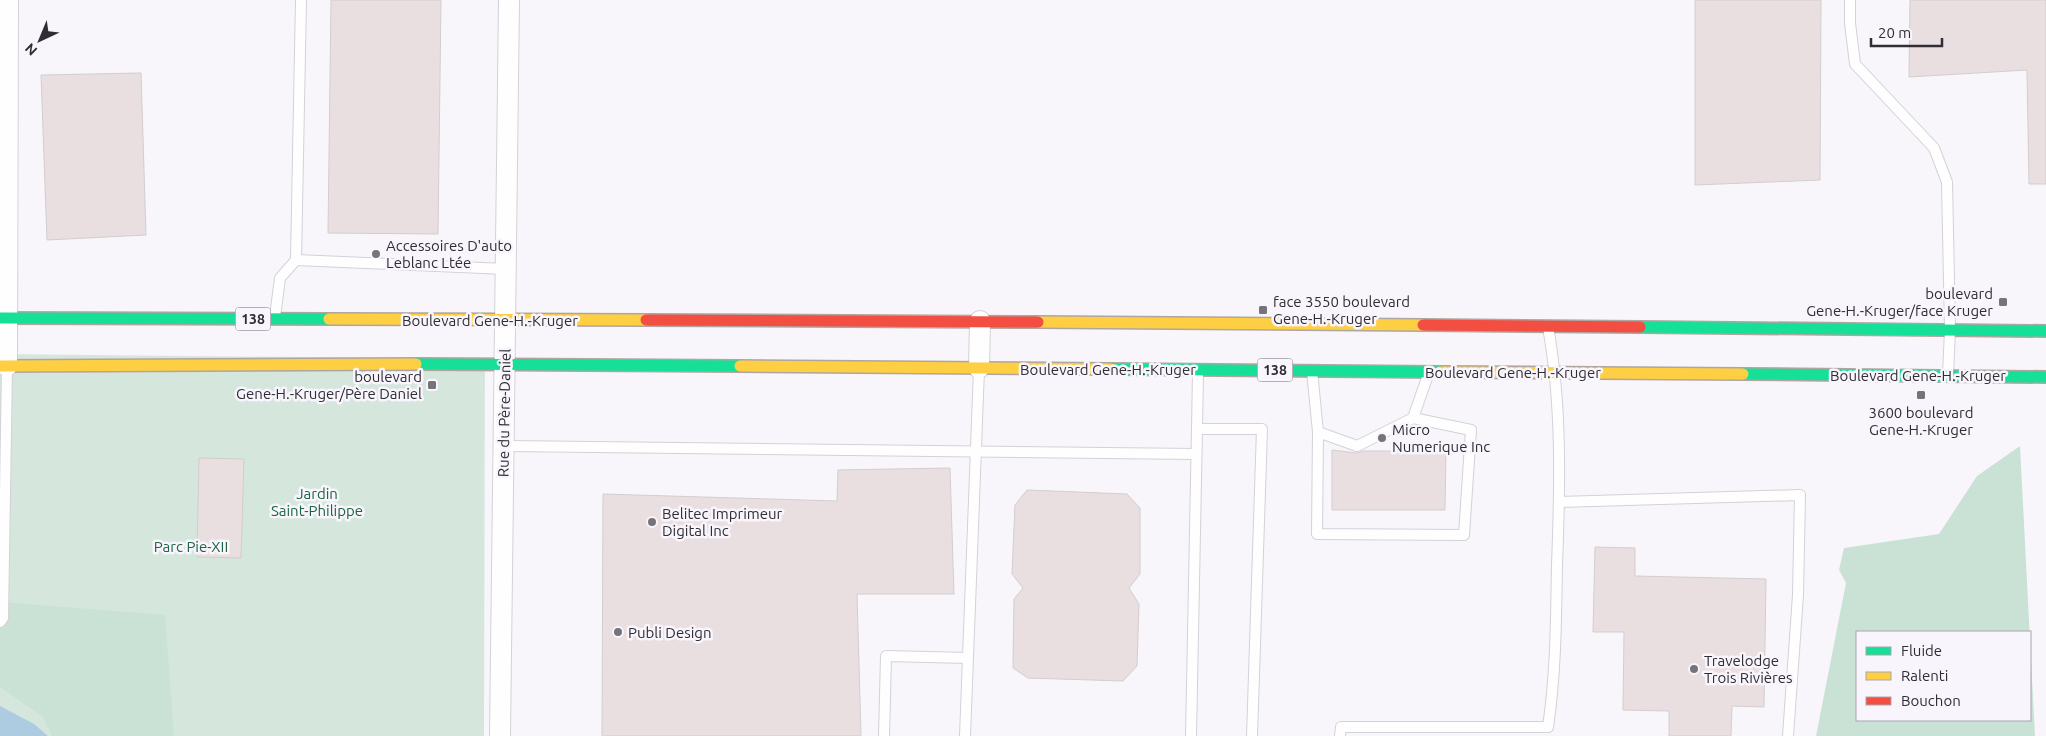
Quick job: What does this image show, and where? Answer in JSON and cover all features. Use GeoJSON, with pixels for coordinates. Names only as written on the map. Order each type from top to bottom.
{"type":"FeatureCollection","features":[{"type":"Feature","properties":{"kind":"main road","name":"Boulevard Gene-H.-Kruger"},"geometry":{"type":"LineString","coordinates":[[4,318],[980,321],[2046,331]]}},
{"type":"Feature","properties":{"kind":"main road","name":"Boulevard Gene-H.-Kruger"},"geometry":{"type":"LineString","coordinates":[[3,366],[505,364],[2046,376]]}},
{"type":"Feature","properties":{"kind":"street"},"geometry":{"type":"LineString","coordinates":[[3,366],[8,0]]}},
{"type":"Feature","properties":{"kind":"street","name":"Rue du Père-Daniel"},"geometry":{"type":"LineString","coordinates":[[500,736],[509,0]]}},
{"type":"Feature","properties":{"kind":"street"},"geometry":{"type":"LineString","coordinates":[[979,368],[980,321]]}},
{"type":"Feature","properties":{"kind":"lane"},"geometry":{"type":"LineString","coordinates":[[275,319],[280,278],[296,260],[301,0]]}},
{"type":"Feature","properties":{"kind":"lane"},"geometry":{"type":"LineString","coordinates":[[1850,0],[1850,22],[1855,64],[1934,148],[1947,182],[1950,330],[1948,376]]}},
{"type":"Feature","properties":{"kind":"lane"},"geometry":{"type":"LineString","coordinates":[[296,260],[506,269]]}},
{"type":"Feature","properties":{"kind":"lane"},"geometry":{"type":"LineString","coordinates":[[1340,736],[1341,726],[1548,727],[1554,688],[1559,502],[1556,372],[1548,326]]}},
{"type":"Feature","properties":{"kind":"lane"},"geometry":{"type":"LineString","coordinates":[[0,622],[3,618],[3,366]]}},
{"type":"Feature","properties":{"kind":"lane"},"geometry":{"type":"LineString","coordinates":[[965,736],[979,368]]}},
{"type":"Feature","properties":{"kind":"lane"},"geometry":{"type":"LineString","coordinates":[[1191,736],[1198,369]]}},
{"type":"Feature","properties":{"kind":"lane"},"geometry":{"type":"LineString","coordinates":[[1312,370],[1318,432],[1317,534],[1464,534],[1471,430],[1412,418],[1358,446],[1318,432]]}},
{"type":"Feature","properties":{"kind":"lane"},"geometry":{"type":"LineString","coordinates":[[1412,418],[1429,371]]}},
{"type":"Feature","properties":{"kind":"lane"},"geometry":{"type":"LineString","coordinates":[[1197,429],[1262,429],[1252,736]]}},
{"type":"Feature","properties":{"kind":"lane"},"geometry":{"type":"LineString","coordinates":[[504,446],[1196,454]]}},
{"type":"Feature","properties":{"kind":"lane"},"geometry":{"type":"LineString","coordinates":[[1559,502],[1800,495],[1798,596],[1788,736]]}},
{"type":"Feature","properties":{"kind":"lane"},"geometry":{"type":"LineString","coordinates":[[884,736],[886,656],[968,658]]}},
{"type":"Feature","properties":{"kind":"green space","name":"Parc Pie-XII"},"geometry":{"type":"Polygon","coordinates":[[[0,354],[485,359],[484,736],[0,736],[0,354]]]}},
{"type":"Feature","properties":{"kind":"green space"},"geometry":{"type":"Polygon","coordinates":[[[2020,446],[2030,631],[1856,631],[1856,721],[2031,721],[2031,658],[2035,736],[1816,736],[1846,583],[1839,570],[1844,548],[1939,534],[1977,476],[2020,446]]]}},
{"type":"Feature","properties":{"kind":"green space"},"geometry":{"type":"Polygon","coordinates":[[[0,602],[165,615],[174,736],[52,736],[43,717],[0,687],[0,602]]]}},
{"type":"Feature","properties":{"kind":"water"},"geometry":{"type":"Polygon","coordinates":[[[0,706],[34,724],[48,736],[0,736],[0,706]]]}},
{"type":"Feature","properties":{"kind":"building"},"geometry":{"type":"Polygon","coordinates":[[[331,0],[441,0],[438,234],[328,233],[331,0]]]}},
{"type":"Feature","properties":{"kind":"building"},"geometry":{"type":"Polygon","coordinates":[[[1695,0],[1821,0],[1820,180],[1695,185],[1695,0]]]}},
{"type":"Feature","properties":{"kind":"building"},"geometry":{"type":"Polygon","coordinates":[[[1910,0],[2046,0],[2046,184],[2029,184],[2027,70],[1909,77],[1910,0]]]}},
{"type":"Feature","properties":{"kind":"building"},"geometry":{"type":"Polygon","coordinates":[[[141,73],[146,235],[47,240],[41,75],[141,73]]]}},
{"type":"Feature","properties":{"kind":"building"},"geometry":{"type":"Polygon","coordinates":[[[1332,450],[1357,453],[1363,451],[1446,451],[1445,510],[1332,510],[1332,450]]]}},
{"type":"Feature","properties":{"kind":"building"},"geometry":{"type":"Polygon","coordinates":[[[199,458],[244,459],[241,558],[197,557],[199,458]]]}},
{"type":"Feature","properties":{"kind":"building"},"geometry":{"type":"Polygon","coordinates":[[[950,468],[954,594],[857,594],[861,736],[602,736],[603,494],[837,501],[838,470],[950,468]]]}},
{"type":"Feature","properties":{"kind":"building"},"geometry":{"type":"Polygon","coordinates":[[[1027,490],[1127,494],[1140,508],[1140,574],[1129,588],[1139,604],[1137,666],[1123,681],[1028,678],[1013,668],[1014,599],[1023,588],[1012,574],[1015,505],[1027,490]]]}},
{"type":"Feature","properties":{"kind":"building","name":"Travelodge Trois Rivières"},"geometry":{"type":"Polygon","coordinates":[[[1595,547],[1635,548],[1635,576],[1766,579],[1764,707],[1732,706],[1731,736],[1669,736],[1669,711],[1623,710],[1624,632],[1593,632],[1595,547]]]}},
{"type":"Feature","properties":{"kind":"traffic: fast"},"geometry":{"type":"LineString","coordinates":[[0,318],[329,319]]}},
{"type":"Feature","properties":{"kind":"traffic: fast"},"geometry":{"type":"LineString","coordinates":[[1640,327],[2046,331]]}},
{"type":"Feature","properties":{"kind":"traffic: fast"},"geometry":{"type":"LineString","coordinates":[[416,364],[740,366]]}},
{"type":"Feature","properties":{"kind":"traffic: fast"},"geometry":{"type":"LineString","coordinates":[[1111,369],[1440,372]]}},
{"type":"Feature","properties":{"kind":"traffic: fast"},"geometry":{"type":"LineString","coordinates":[[1743,374],[2046,377]]}},
{"type":"Feature","properties":{"kind":"traffic: slow"},"geometry":{"type":"LineString","coordinates":[[329,319],[646,320]]}},
{"type":"Feature","properties":{"kind":"traffic: slow"},"geometry":{"type":"LineString","coordinates":[[1038,322],[1423,325]]}},
{"type":"Feature","properties":{"kind":"traffic: slow"},"geometry":{"type":"LineString","coordinates":[[0,366],[416,364]]}},
{"type":"Feature","properties":{"kind":"traffic: slow"},"geometry":{"type":"LineString","coordinates":[[740,366],[1111,369]]}},
{"type":"Feature","properties":{"kind":"traffic: slow"},"geometry":{"type":"LineString","coordinates":[[1440,372],[1743,374]]}},
{"type":"Feature","properties":{"kind":"traffic: jam"},"geometry":{"type":"LineString","coordinates":[[646,320],[1038,322]]}},
{"type":"Feature","properties":{"kind":"traffic: jam"},"geometry":{"type":"LineString","coordinates":[[1423,325],[1640,327]]}},
{"type":"Feature","properties":{"kind":"place","name":"Accessoires D'auto Leblanc Ltée"},"geometry":{"type":"Point","coordinates":[376,254]}},
{"type":"Feature","properties":{"kind":"place","name":"boulevard Gene-H.-Kruger/face Kruger"},"geometry":{"type":"Point","coordinates":[2003,302]}},
{"type":"Feature","properties":{"kind":"place","name":"face 3550 boulevard Gene-H.-Kruger"},"geometry":{"type":"Point","coordinates":[1263,310]}},
{"type":"Feature","properties":{"kind":"place","name":"boulevard Gene-H.-Kruger/Père Daniel"},"geometry":{"type":"Point","coordinates":[432,385]}},
{"type":"Feature","properties":{"kind":"place","name":"3600 boulevard Gene-H.-Kruger"},"geometry":{"type":"Point","coordinates":[1921,395]}},
{"type":"Feature","properties":{"kind":"place","name":"Micro Numerique Inc"},"geometry":{"type":"Point","coordinates":[1382,438]}},
{"type":"Feature","properties":{"kind":"place","name":"Belitec Imprimeur Digital Inc"},"geometry":{"type":"Point","coordinates":[652,522]}},
{"type":"Feature","properties":{"kind":"place","name":"Publi Design"},"geometry":{"type":"Point","coordinates":[618,632]}},
{"type":"Feature","properties":{"kind":"place","name":"Travelodge Trois Rivières"},"geometry":{"type":"Point","coordinates":[1694,669]}},
{"type":"Feature","properties":{"kind":"park label","name":"Jardin Saint-Philippe"},"geometry":{"type":"Point","coordinates":[317,502]}}]}
